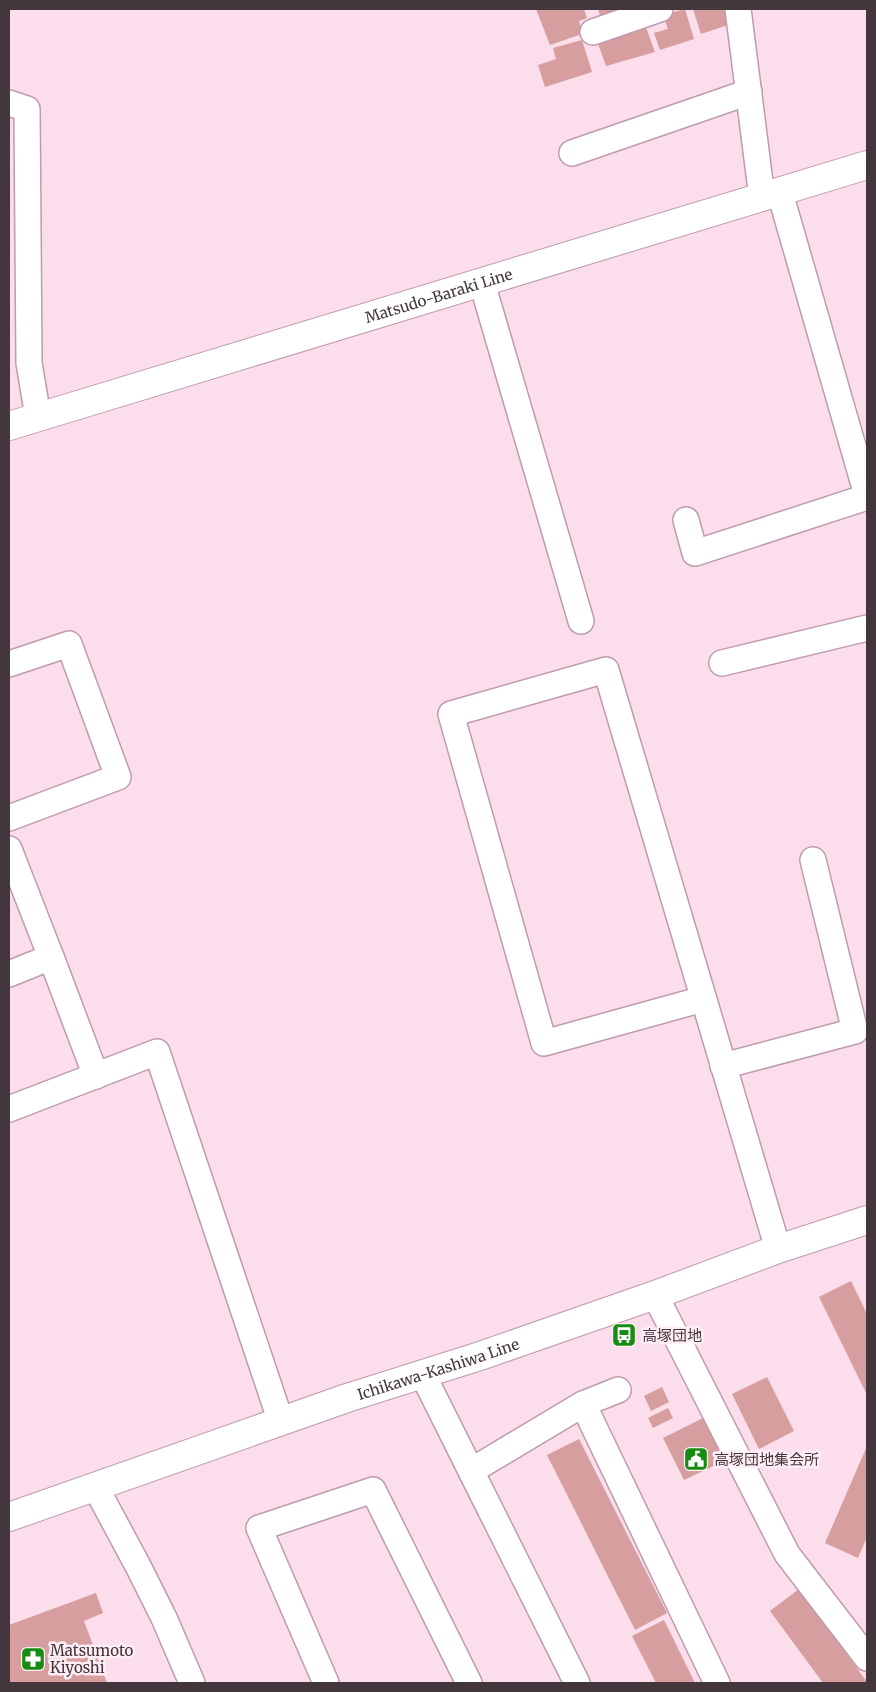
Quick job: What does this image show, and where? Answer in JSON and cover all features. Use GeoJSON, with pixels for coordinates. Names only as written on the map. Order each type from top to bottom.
{"type":"FeatureCollection","features":[{"type":"Feature","properties":{"kind":"main road","name":"Matsudo-Baraki Line"},"geometry":{"type":"LineString","coordinates":[[9,426],[867,165]]}},
{"type":"Feature","properties":{"kind":"main road","name":"Ichikawa-Kashiwa Line"},"geometry":{"type":"LineString","coordinates":[[9,1517],[347,1398],[423,1375],[655,1295],[778,1249],[867,1220]]}},
{"type":"Feature","properties":{"kind":"street"},"geometry":{"type":"LineString","coordinates":[[593,32],[660,9]]}},
{"type":"Feature","properties":{"kind":"street"},"geometry":{"type":"LineString","coordinates":[[686,520],[695,553],[867,496],[771,195],[749,92],[738,9]]}},
{"type":"Feature","properties":{"kind":"street"},"geometry":{"type":"LineString","coordinates":[[572,153],[749,92]]}},
{"type":"Feature","properties":{"kind":"street"},"geometry":{"type":"LineString","coordinates":[[9,103],[27,109],[29,363],[38,417]]}},
{"type":"Feature","properties":{"kind":"street"},"geometry":{"type":"LineString","coordinates":[[482,282],[580,621]]}},
{"type":"Feature","properties":{"kind":"street"},"geometry":{"type":"LineString","coordinates":[[722,663],[867,628]]}},
{"type":"Feature","properties":{"kind":"street"},"geometry":{"type":"LineString","coordinates":[[9,664],[69,644],[118,777],[9,818]]}},
{"type":"Feature","properties":{"kind":"street"},"geometry":{"type":"LineString","coordinates":[[703,999],[544,1043],[451,714],[606,670],[778,1249]]}},
{"type":"Feature","properties":{"kind":"street"},"geometry":{"type":"LineString","coordinates":[[9,848],[96,1076]]}},
{"type":"Feature","properties":{"kind":"street"},"geometry":{"type":"LineString","coordinates":[[723,1066],[855,1032],[813,860]]}},
{"type":"Feature","properties":{"kind":"street"},"geometry":{"type":"LineString","coordinates":[[9,974],[51,957]]}},
{"type":"Feature","properties":{"kind":"street"},"geometry":{"type":"LineString","coordinates":[[9,1109],[157,1052],[281,1422]]}},
{"type":"Feature","properties":{"kind":"street"},"geometry":{"type":"LineString","coordinates":[[655,1295],[787,1554],[867,1658]]}},
{"type":"Feature","properties":{"kind":"street"},"geometry":{"type":"LineString","coordinates":[[423,1375],[577,1683]]}},
{"type":"Feature","properties":{"kind":"street"},"geometry":{"type":"LineString","coordinates":[[472,1471],[583,1404],[618,1390]]}},
{"type":"Feature","properties":{"kind":"street"},"geometry":{"type":"LineString","coordinates":[[583,1404],[717,1683]]}},
{"type":"Feature","properties":{"kind":"street"},"geometry":{"type":"LineString","coordinates":[[95,1486],[164,1618],[192,1683]]}},
{"type":"Feature","properties":{"kind":"street"},"geometry":{"type":"LineString","coordinates":[[326,1683],[259,1528],[373,1490],[469,1683]]}},
{"type":"Feature","properties":{"kind":"building"},"geometry":{"type":"Polygon","coordinates":[[[536,9],[584,9],[587,18],[579,21],[582,34],[550,45],[536,9]]]}},
{"type":"Feature","properties":{"kind":"building"},"geometry":{"type":"Polygon","coordinates":[[[598,9],[629,9],[601,18],[598,9]]]}},
{"type":"Feature","properties":{"kind":"building"},"geometry":{"type":"Polygon","coordinates":[[[685,9],[694,39],[660,50],[654,33],[668,29],[663,15],[685,9]]]}},
{"type":"Feature","properties":{"kind":"building"},"geometry":{"type":"Polygon","coordinates":[[[693,9],[730,9],[734,23],[701,34],[693,9]]]}},
{"type":"Feature","properties":{"kind":"building"},"geometry":{"type":"Polygon","coordinates":[[[644,22],[655,52],[606,66],[596,38],[644,22]]]}},
{"type":"Feature","properties":{"kind":"building"},"geometry":{"type":"Polygon","coordinates":[[[582,40],[592,72],[545,87],[538,65],[556,59],[553,48],[582,40]]]}},
{"type":"Feature","properties":{"kind":"building"},"geometry":{"type":"Polygon","coordinates":[[[851,1281],[867,1314],[867,1395],[819,1297],[851,1281]]]}},
{"type":"Feature","properties":{"kind":"building"},"geometry":{"type":"Polygon","coordinates":[[[767,1377],[794,1431],[759,1449],[732,1394],[767,1377]]]}},
{"type":"Feature","properties":{"kind":"building"},"geometry":{"type":"Polygon","coordinates":[[[662,1387],[669,1402],[651,1411],[644,1396],[662,1387]]]}},
{"type":"Feature","properties":{"kind":"building"},"geometry":{"type":"Polygon","coordinates":[[[668,1408],[673,1418],[653,1428],[648,1418],[668,1408]]]}},
{"type":"Feature","properties":{"kind":"building"},"geometry":{"type":"Polygon","coordinates":[[[705,1417],[726,1460],[684,1480],[663,1438],[705,1417]]]}},
{"type":"Feature","properties":{"kind":"building"},"geometry":{"type":"Polygon","coordinates":[[[579,1439],[667,1613],[635,1630],[547,1455],[579,1439]]]}},
{"type":"Feature","properties":{"kind":"building"},"geometry":{"type":"Polygon","coordinates":[[[867,1446],[867,1537],[858,1558],[825,1543],[867,1446]]]}},
{"type":"Feature","properties":{"kind":"building"},"geometry":{"type":"Polygon","coordinates":[[[799,1589],[867,1683],[823,1683],[770,1611],[799,1589]]]}},
{"type":"Feature","properties":{"kind":"building"},"geometry":{"type":"Polygon","coordinates":[[[96,1593],[103,1613],[84,1621],[107,1683],[9,1683],[9,1625],[96,1593]]]}},
{"type":"Feature","properties":{"kind":"building"},"geometry":{"type":"Polygon","coordinates":[[[664,1620],[695,1683],[656,1683],[632,1636],[664,1620]]]}},
{"type":"Feature","properties":{"kind":"place","name":"高塚団地"},"geometry":{"type":"Point","coordinates":[624,1335]}},
{"type":"Feature","properties":{"kind":"place","name":"高塚団地集会所"},"geometry":{"type":"Point","coordinates":[696,1459]}},
{"type":"Feature","properties":{"kind":"place","name":"Matsumoto Kiyoshi"},"geometry":{"type":"Point","coordinates":[33,1659]}}]}
